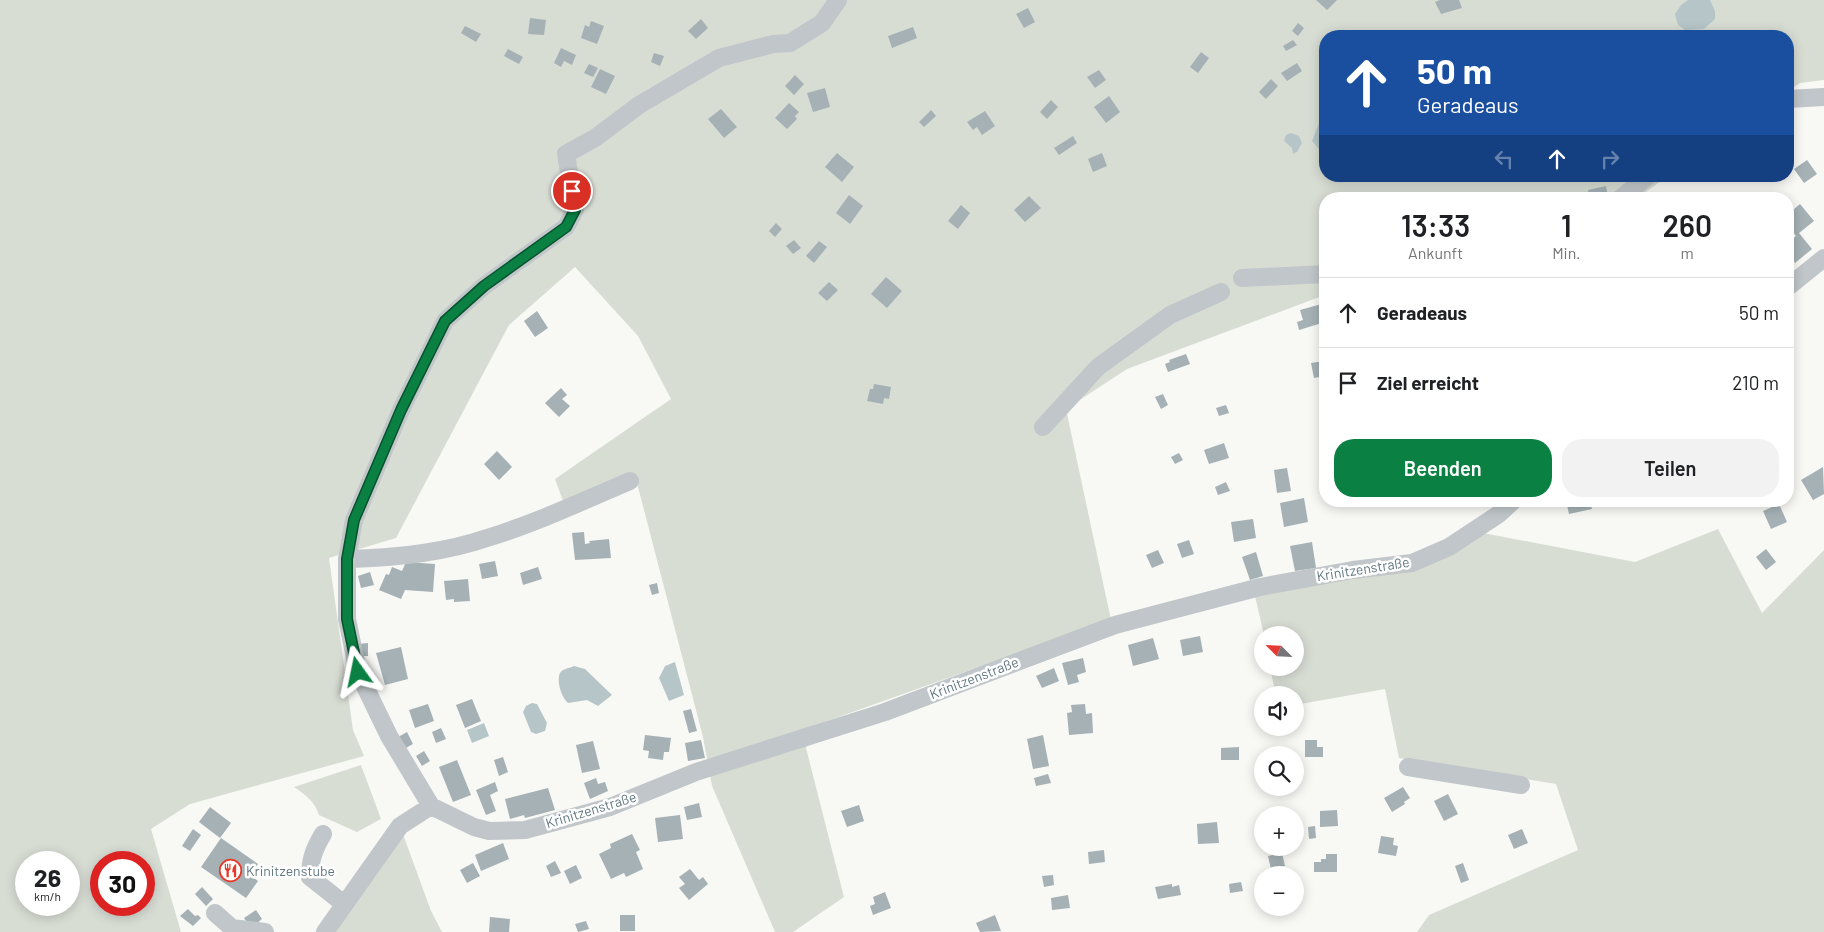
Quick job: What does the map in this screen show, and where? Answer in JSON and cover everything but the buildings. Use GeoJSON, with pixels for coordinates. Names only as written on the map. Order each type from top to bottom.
{"type":"FeatureCollection","features":[{"type":"Feature","properties":{"kind":"street"},"geometry":{"type":"LineString","coordinates":[[325,932],[400,826],[431,806],[389,736],[358,672],[347,619],[347,559],[354,520],[401,410],[445,321],[484,286],[566,227],[575,210],[566,154],[595,138],[639,105],[719,58],[773,44],[790,44],[822,23],[838,0]]}},
{"type":"Feature","properties":{"kind":"street"},"geometry":{"type":"LineString","coordinates":[[1794,99],[1824,97]]}},
{"type":"Feature","properties":{"kind":"street"},"geometry":{"type":"LineString","coordinates":[[1629,192],[1641,182]]}},
{"type":"Feature","properties":{"kind":"street"},"geometry":{"type":"LineString","coordinates":[[1794,282],[1824,258]]}},
{"type":"Feature","properties":{"kind":"street"},"geometry":{"type":"LineString","coordinates":[[1242,278],[1319,274]]}},
{"type":"Feature","properties":{"kind":"street"},"geometry":{"type":"LineString","coordinates":[[1043,427],[1098,367],[1170,315],[1221,292]]}},
{"type":"Feature","properties":{"kind":"street"},"geometry":{"type":"LineString","coordinates":[[347,559],[385,558],[485,539],[538,521],[630,481]]}},
{"type":"Feature","properties":{"kind":"street","name":"Krinitzenstraße"},"geometry":{"type":"LineString","coordinates":[[431,806],[474,827],[489,831],[506,832],[525,830],[610,807],[696,772],[885,712],[1115,625],[1260,587],[1353,570],[1412,563],[1449,547],[1507,507]]}},
{"type":"Feature","properties":{"kind":"street"},"geometry":{"type":"LineString","coordinates":[[1408,767],[1521,786]]}},
{"type":"Feature","properties":{"kind":"street"},"geometry":{"type":"LineString","coordinates":[[323,834],[313,852],[310,863],[310,877],[342,907]]}},
{"type":"Feature","properties":{"kind":"street"},"geometry":{"type":"LineString","coordinates":[[215,913],[232,928],[264,932]]}},
{"type":"Feature","properties":{"kind":"shaded area"},"geometry":{"type":"Polygon","coordinates":[[[0,0],[1824,0],[1824,80],[1800,83],[1794,87],[1794,30],[1319,30],[1319,182],[1660,182],[1646,192],[1319,192],[1319,297],[1127,369],[1066,409],[1111,620],[816,725],[806,748],[844,897],[793,932],[775,932],[712,786],[703,737],[637,483],[567,512],[555,479],[671,399],[638,336],[575,267],[509,325],[396,538],[329,558],[353,730],[364,756],[190,804],[151,829],[181,932],[0,932],[0,0]]]}},
{"type":"Feature","properties":{"kind":"shaded area"},"geometry":{"type":"Polygon","coordinates":[[[1688,0],[1710,0],[1715,11],[1715,19],[1704,29],[1685,30],[1678,25],[1675,14],[1681,5],[1688,0]]]}},
{"type":"Feature","properties":{"kind":"shaded area"},"geometry":{"type":"Polygon","coordinates":[[[1319,124],[1319,149],[1312,141],[1319,124]]]}},
{"type":"Feature","properties":{"kind":"shaded area"},"geometry":{"type":"Polygon","coordinates":[[[1291,133],[1299,136],[1302,143],[1297,152],[1293,154],[1292,148],[1284,141],[1286,135],[1291,133]]]}},
{"type":"Feature","properties":{"kind":"shaded area"},"geometry":{"type":"Polygon","coordinates":[[[1718,529],[1762,613],[1824,550],[1824,932],[1417,932],[1429,915],[1578,850],[1556,784],[1399,758],[1385,689],[1304,703],[1304,686],[1274,686],[1272,676],[1304,676],[1304,626],[1262,626],[1255,596],[1338,579],[1483,533],[1635,562],[1718,529]]]}},
{"type":"Feature","properties":{"kind":"shaded area"},"geometry":{"type":"Polygon","coordinates":[[[675,662],[684,695],[669,701],[659,678],[665,666],[675,662]]]}},
{"type":"Feature","properties":{"kind":"shaded area"},"geometry":{"type":"Polygon","coordinates":[[[574,666],[585,669],[612,695],[598,706],[587,700],[568,703],[560,690],[559,677],[562,671],[574,666]]]}},
{"type":"Feature","properties":{"kind":"shaded area"},"geometry":{"type":"Polygon","coordinates":[[[532,703],[537,704],[547,723],[545,731],[536,734],[531,732],[523,712],[526,706],[532,703]]]}},
{"type":"Feature","properties":{"kind":"shaded area"},"geometry":{"type":"Polygon","coordinates":[[[484,723],[489,736],[472,743],[467,730],[484,723]]]}},
{"type":"Feature","properties":{"kind":"shaded area"},"geometry":{"type":"Polygon","coordinates":[[[361,765],[381,819],[357,832],[319,815],[310,799],[294,787],[361,765]]]}},
{"type":"Feature","properties":{"kind":"shaded area"},"geometry":{"type":"Polygon","coordinates":[[[400,826],[431,911],[442,932],[325,932],[400,826]]]}},
{"type":"Feature","properties":{"kind":"place","name":"Krinitzenstube"},"geometry":{"type":"Point","coordinates":[230,871]}},
{"type":"Feature","properties":{"kind":"route"},"geometry":{"type":"LineString","coordinates":[[358,672],[347,619],[347,559],[354,520],[401,410],[445,321],[484,286],[566,227],[575,210],[572,191]]}}]}
